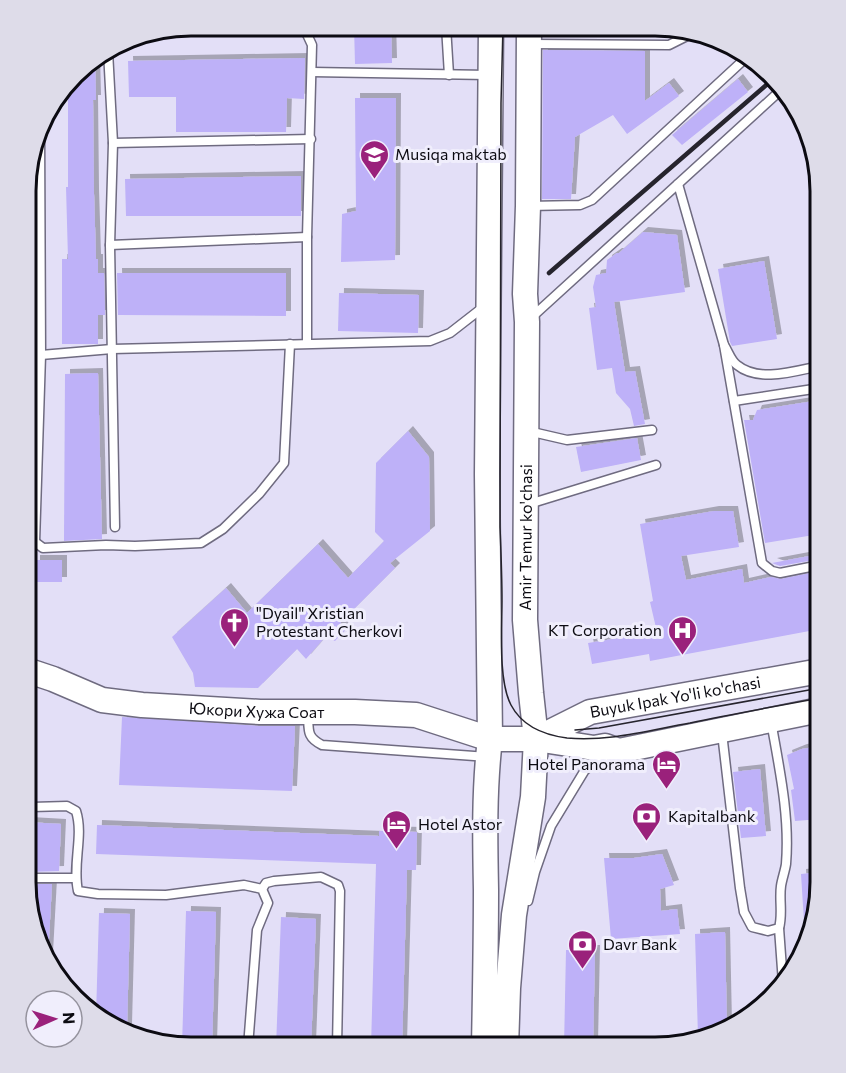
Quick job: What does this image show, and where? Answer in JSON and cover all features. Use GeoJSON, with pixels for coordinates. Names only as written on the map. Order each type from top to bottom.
{"type":"FeatureCollection","features":[{"type":"Feature","properties":{"kind":"main road"},"geometry":{"type":"LineString","coordinates":[[484,1037],[485,821],[489,748],[487,474],[491,36]]}},
{"type":"Feature","properties":{"kind":"main road","name":"Amir Temur ko'chasi"},"geometry":{"type":"LineString","coordinates":[[506,1037],[514,915],[533,797],[536,739],[525,620],[527,322],[525,294],[529,36]]}},
{"type":"Feature","properties":{"kind":"main road","name":"Юкори Хужа Соат"},"geometry":{"type":"LineString","coordinates":[[36,673],[102,700],[142,705],[260,712],[355,712],[416,715],[489,748]]}},
{"type":"Feature","properties":{"kind":"main road","name":"Buyuk Ipak Yo'li ko'chasi"},"geometry":{"type":"LineString","coordinates":[[489,748],[536,739],[590,712],[810,673]]}},
{"type":"Feature","properties":{"kind":"main road","name":"Buyuk Ipak Yo'li ko'chasi"},"geometry":{"type":"LineString","coordinates":[[536,739],[594,748],[605,746],[619,751],[810,712]]}},
{"type":"Feature","properties":{"kind":"lane"},"geometry":{"type":"LineString","coordinates":[[307,343],[307,237],[312,72],[312,45],[308,36]]}},
{"type":"Feature","properties":{"kind":"lane"},"geometry":{"type":"LineString","coordinates":[[447,36],[449,75]]}},
{"type":"Feature","properties":{"kind":"lane"},"geometry":{"type":"LineString","coordinates":[[543,36],[669,45],[682,38]]}},
{"type":"Feature","properties":{"kind":"lane"},"geometry":{"type":"LineString","coordinates":[[108,60],[112,143],[110,245],[115,527]]}},
{"type":"Feature","properties":{"kind":"lane"},"geometry":{"type":"LineString","coordinates":[[528,206],[580,205],[592,200],[741,62]]}},
{"type":"Feature","properties":{"kind":"lane"},"geometry":{"type":"LineString","coordinates":[[312,72],[490,75]]}},
{"type":"Feature","properties":{"kind":"lane"},"geometry":{"type":"LineString","coordinates":[[527,322],[776,95]]}},
{"type":"Feature","properties":{"kind":"lane"},"geometry":{"type":"LineString","coordinates":[[112,143],[311,139]]}},
{"type":"Feature","properties":{"kind":"lane"},"geometry":{"type":"LineString","coordinates":[[36,511],[41,355],[40,155]]}},
{"type":"Feature","properties":{"kind":"lane"},"geometry":{"type":"LineString","coordinates":[[678,184],[724,345],[762,563],[772,571],[780,573],[810,567]]}},
{"type":"Feature","properties":{"kind":"lane"},"geometry":{"type":"LineString","coordinates":[[110,245],[307,237]]}},
{"type":"Feature","properties":{"kind":"lane"},"geometry":{"type":"LineString","coordinates":[[36,355],[112,349],[430,341],[450,333],[488,303]]}},
{"type":"Feature","properties":{"kind":"lane"},"geometry":{"type":"LineString","coordinates":[[36,543],[43,548],[201,543],[223,529],[259,494],[284,463],[290,344]]}},
{"type":"Feature","properties":{"kind":"lane"},"geometry":{"type":"LineString","coordinates":[[724,345],[736,365],[754,374],[778,374],[810,368]]}},
{"type":"Feature","properties":{"kind":"lane"},"geometry":{"type":"LineString","coordinates":[[734,401],[810,390]]}},
{"type":"Feature","properties":{"kind":"lane"},"geometry":{"type":"LineString","coordinates":[[526,431],[567,440],[652,430]]}},
{"type":"Feature","properties":{"kind":"lane"},"geometry":{"type":"LineString","coordinates":[[526,505],[656,465]]}},
{"type":"Feature","properties":{"kind":"lane"},"geometry":{"type":"LineString","coordinates":[[308,712],[309,733],[313,740],[322,744],[489,748]]}},
{"type":"Feature","properties":{"kind":"lane"},"geometry":{"type":"LineString","coordinates":[[771,720],[782,784],[786,828],[786,865],[781,886],[782,918],[779,928],[782,970]]}},
{"type":"Feature","properties":{"kind":"lane"},"geometry":{"type":"LineString","coordinates":[[721,730],[744,912],[752,927],[768,931],[779,928]]}},
{"type":"Feature","properties":{"kind":"lane"},"geometry":{"type":"LineString","coordinates":[[525,913],[535,872],[551,826],[567,798],[585,770],[601,758],[619,751]]}},
{"type":"Feature","properties":{"kind":"lane"},"geometry":{"type":"LineString","coordinates":[[36,807],[67,806],[76,811],[79,821],[75,878],[78,891],[98,894],[166,895],[244,885],[262,889]]}},
{"type":"Feature","properties":{"kind":"lane"},"geometry":{"type":"LineString","coordinates":[[262,889],[266,883],[274,881],[321,877],[338,885],[340,891],[337,1037]]}},
{"type":"Feature","properties":{"kind":"lane"},"geometry":{"type":"LineString","coordinates":[[36,878],[75,878]]}},
{"type":"Feature","properties":{"kind":"lane"},"geometry":{"type":"LineString","coordinates":[[249,1037],[257,930],[268,903],[262,889]]}},
{"type":"Feature","properties":{"kind":"lane"},"geometry":{"type":"LineString","coordinates":[[514,1037],[517,944],[522,924]]}},
{"type":"Feature","properties":{"kind":"building"},"geometry":{"type":"Polygon","coordinates":[[[354,36],[391,36],[392,63],[355,64],[354,36]]]}},
{"type":"Feature","properties":{"kind":"building"},"geometry":{"type":"Polygon","coordinates":[[[543,50],[645,51],[645,101],[669,83],[679,96],[627,134],[613,115],[575,137],[571,199],[542,199],[543,50]]]}},
{"type":"Feature","properties":{"kind":"building"},"geometry":{"type":"Polygon","coordinates":[[[305,58],[304,99],[287,98],[286,132],[176,132],[176,97],[129,97],[128,61],[305,58]]]}},
{"type":"Feature","properties":{"kind":"building"},"geometry":{"type":"Polygon","coordinates":[[[95,69],[96,100],[93,100],[96,259],[98,259],[98,273],[104,273],[105,315],[98,315],[98,344],[62,344],[62,259],[68,259],[66,187],[68,187],[68,100],[66,100],[95,69]]]}},
{"type":"Feature","properties":{"kind":"building"},"geometry":{"type":"Polygon","coordinates":[[[738,79],[748,92],[682,145],[672,135],[738,79]]]}},
{"type":"Feature","properties":{"kind":"building"},"geometry":{"type":"Polygon","coordinates":[[[355,98],[396,98],[395,260],[341,262],[342,214],[356,211],[355,98]]]}},
{"type":"Feature","properties":{"kind":"building"},"geometry":{"type":"Polygon","coordinates":[[[301,176],[301,216],[126,216],[125,179],[301,176]]]}},
{"type":"Feature","properties":{"kind":"building"},"geometry":{"type":"Polygon","coordinates":[[[643,232],[677,235],[685,292],[614,302],[625,372],[635,371],[645,424],[634,426],[630,409],[616,393],[612,368],[597,370],[589,308],[596,307],[593,287],[596,275],[606,273],[607,260],[619,253],[643,232]]]}},
{"type":"Feature","properties":{"kind":"building"},"geometry":{"type":"Polygon","coordinates":[[[764,261],[777,339],[732,346],[718,269],[764,261]]]}},
{"type":"Feature","properties":{"kind":"building"},"geometry":{"type":"Polygon","coordinates":[[[117,273],[286,273],[286,316],[118,315],[117,273]]]}},
{"type":"Feature","properties":{"kind":"building"},"geometry":{"type":"Polygon","coordinates":[[[339,293],[419,295],[418,333],[338,331],[339,293]]]}},
{"type":"Feature","properties":{"kind":"building"},"geometry":{"type":"Polygon","coordinates":[[[98,373],[102,539],[64,541],[65,374],[98,373]]]}},
{"type":"Feature","properties":{"kind":"building"},"geometry":{"type":"Polygon","coordinates":[[[810,402],[810,536],[765,543],[744,420],[753,420],[757,410],[810,402]]]}},
{"type":"Feature","properties":{"kind":"building"},"geometry":{"type":"Polygon","coordinates":[[[408,431],[429,457],[430,531],[390,563],[395,568],[340,623],[345,630],[335,641],[326,636],[306,659],[297,649],[258,688],[195,687],[193,673],[172,637],[226,588],[247,613],[318,544],[348,578],[384,541],[375,532],[376,463],[408,431]]]}},
{"type":"Feature","properties":{"kind":"building"},"geometry":{"type":"Polygon","coordinates":[[[637,438],[641,460],[581,472],[576,447],[637,438]]]}},
{"type":"Feature","properties":{"kind":"building"},"geometry":{"type":"Polygon","coordinates":[[[714,511],[733,511],[739,547],[681,556],[686,580],[742,569],[744,583],[771,577],[781,579],[810,573],[810,631],[650,661],[649,654],[592,664],[588,643],[657,632],[650,602],[653,601],[640,524],[714,511]]]}},
{"type":"Feature","properties":{"kind":"building"},"geometry":{"type":"Polygon","coordinates":[[[810,556],[810,561],[780,566],[772,563],[810,556]]]}},
{"type":"Feature","properties":{"kind":"building"},"geometry":{"type":"Polygon","coordinates":[[[36,560],[62,560],[62,582],[36,582],[36,560]]]}},
{"type":"Feature","properties":{"kind":"building"},"geometry":{"type":"Polygon","coordinates":[[[122,717],[259,726],[295,726],[292,791],[119,785],[122,717]]]}},
{"type":"Feature","properties":{"kind":"building"},"geometry":{"type":"Polygon","coordinates":[[[810,748],[810,820],[795,821],[791,790],[794,789],[787,755],[810,748]]]}},
{"type":"Feature","properties":{"kind":"building"},"geometry":{"type":"Polygon","coordinates":[[[760,769],[766,836],[741,838],[733,772],[760,769]]]}},
{"type":"Feature","properties":{"kind":"building"},"geometry":{"type":"Polygon","coordinates":[[[36,823],[61,824],[59,871],[36,872],[36,823]]]}},
{"type":"Feature","properties":{"kind":"building"},"geometry":{"type":"Polygon","coordinates":[[[97,825],[379,836],[379,831],[417,832],[416,870],[407,870],[402,1037],[371,1037],[376,864],[96,854],[97,825]]]}},
{"type":"Feature","properties":{"kind":"building"},"geometry":{"type":"Polygon","coordinates":[[[662,854],[674,885],[660,889],[661,911],[677,909],[680,934],[611,939],[604,858],[634,858],[662,854]]]}},
{"type":"Feature","properties":{"kind":"building"},"geometry":{"type":"Polygon","coordinates":[[[810,873],[810,892],[804,923],[801,874],[810,873]]]}},
{"type":"Feature","properties":{"kind":"building"},"geometry":{"type":"Polygon","coordinates":[[[36,884],[52,884],[49,943],[41,922],[36,884]]]}},
{"type":"Feature","properties":{"kind":"building"},"geometry":{"type":"Polygon","coordinates":[[[186,911],[216,912],[212,1037],[182,1037],[186,911]]]}},
{"type":"Feature","properties":{"kind":"building"},"geometry":{"type":"Polygon","coordinates":[[[99,913],[130,914],[127,1023],[96,1005],[99,913]]]}},
{"type":"Feature","properties":{"kind":"building"},"geometry":{"type":"Polygon","coordinates":[[[281,917],[316,919],[311,1037],[276,1037],[281,917]]]}},
{"type":"Feature","properties":{"kind":"building"},"geometry":{"type":"Polygon","coordinates":[[[725,932],[727,1019],[698,1031],[695,934],[725,932]]]}},
{"type":"Feature","properties":{"kind":"building"},"geometry":{"type":"Polygon","coordinates":[[[566,950],[595,950],[593,1037],[564,1037],[566,950]]]}},
{"type":"Feature","properties":{"kind":"tram line"},"geometry":{"type":"LineString","coordinates":[[503,36],[501,639],[504,682],[511,705],[521,719],[542,732],[558,737],[582,739],[629,735],[810,700]]}},
{"type":"Feature","properties":{"kind":"tram line"},"geometry":{"type":"LineString","coordinates":[[575,730],[599,728],[810,690]]}},
{"type":"Feature","properties":{"kind":"railway"},"geometry":{"type":"LineString","coordinates":[[549,273],[767,84]]}},
{"type":"Feature","properties":{"kind":"place","name":"Musiqa maktab"},"geometry":{"type":"Point","coordinates":[374,180]}},
{"type":"Feature","properties":{"kind":"place","name":"\"Dyail\" Xristian Protestant Cherkovi"},"geometry":{"type":"Point","coordinates":[235,648]}},
{"type":"Feature","properties":{"kind":"place","name":"KT Corporation"},"geometry":{"type":"Point","coordinates":[683,656]}},
{"type":"Feature","properties":{"kind":"place","name":"Hotel Panorama"},"geometry":{"type":"Point","coordinates":[666,790]}},
{"type":"Feature","properties":{"kind":"place","name":"Kapitalbank"},"geometry":{"type":"Point","coordinates":[647,842]}},
{"type":"Feature","properties":{"kind":"place","name":"Hotel Astor"},"geometry":{"type":"Point","coordinates":[397,850]}},
{"type":"Feature","properties":{"kind":"place","name":"Davr Bank"},"geometry":{"type":"Point","coordinates":[582,970]}}]}
